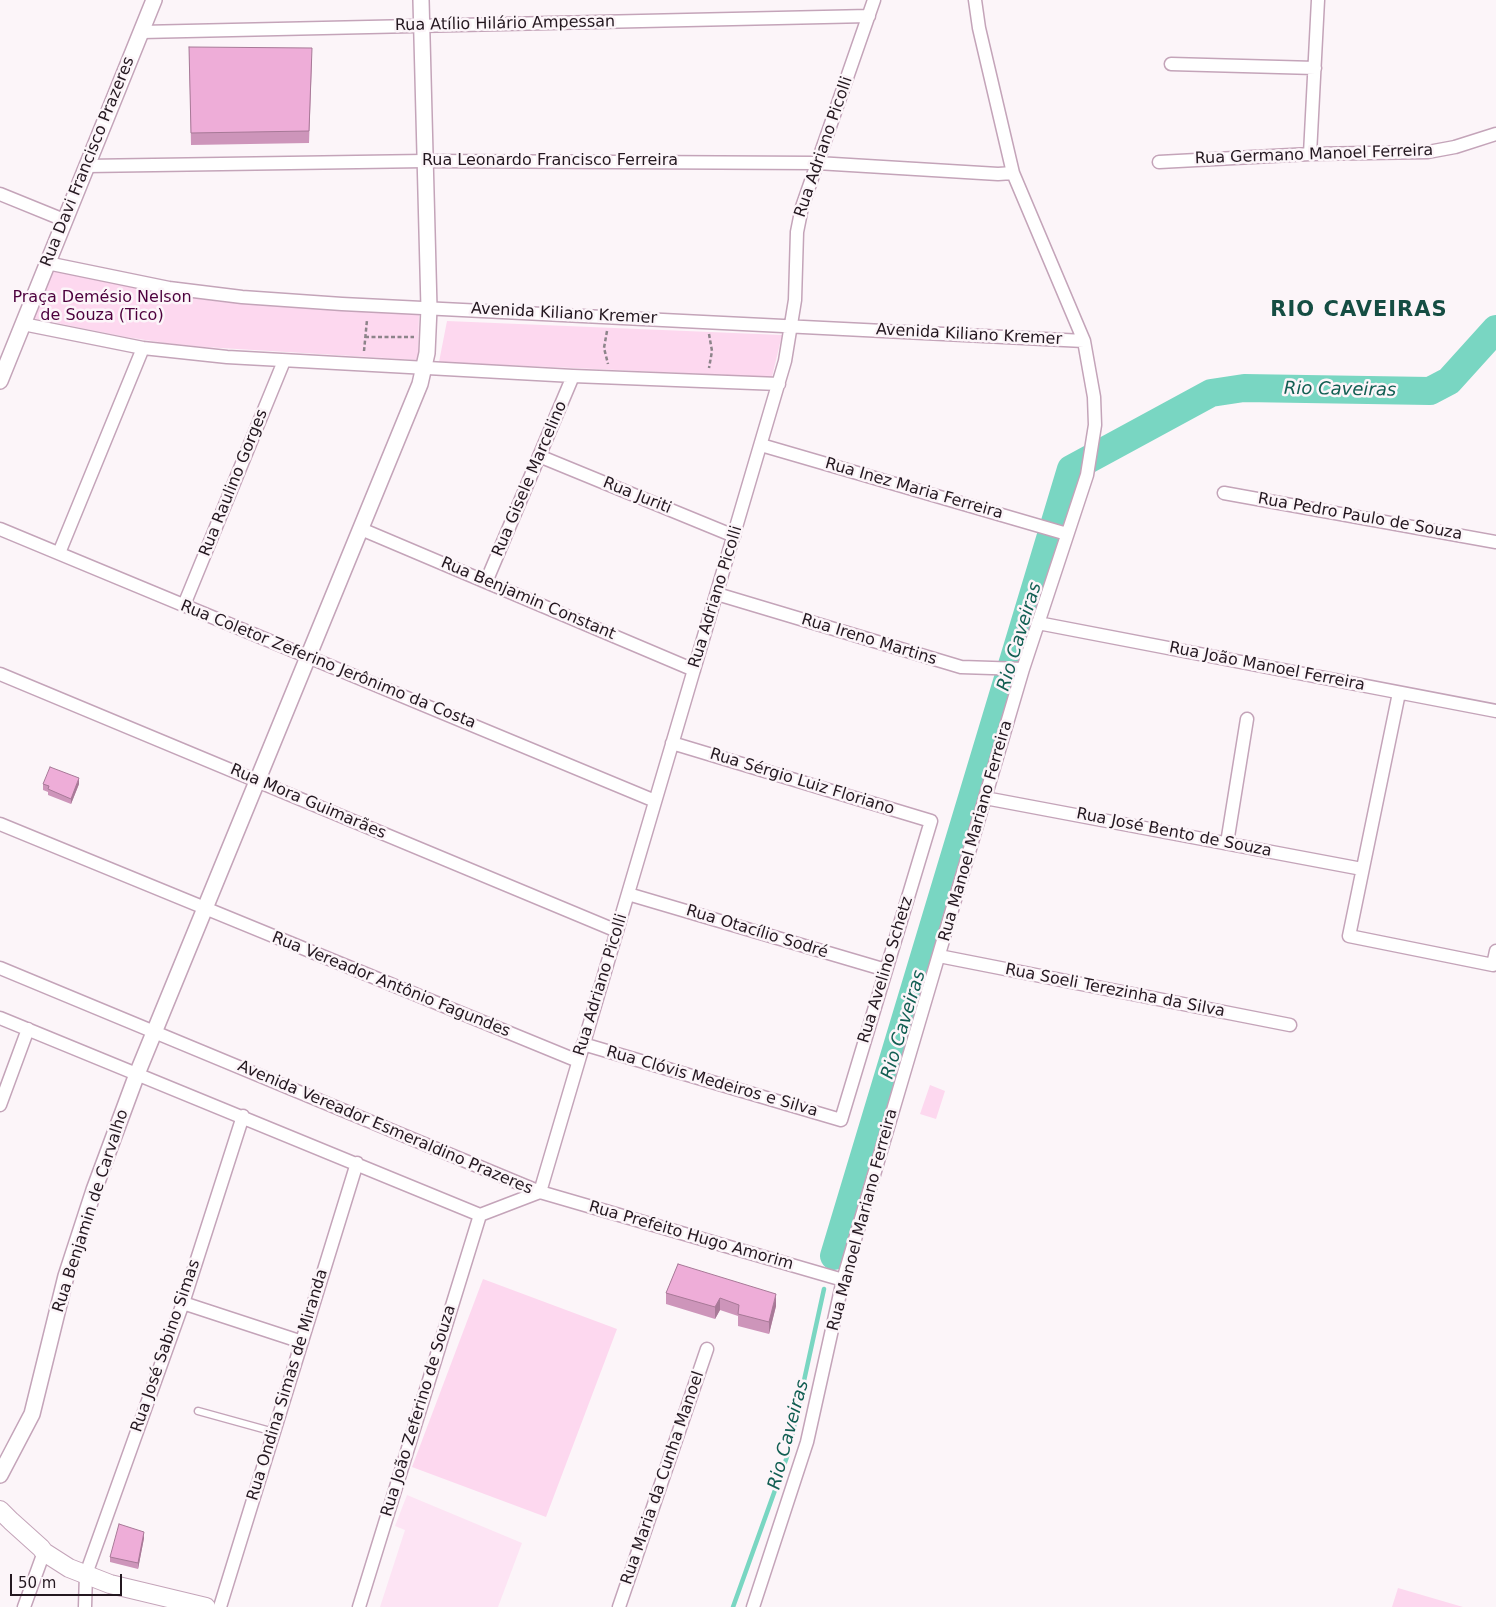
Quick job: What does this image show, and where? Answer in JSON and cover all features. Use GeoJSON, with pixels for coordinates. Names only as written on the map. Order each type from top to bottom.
{"type":"FeatureCollection","features":[{"type":"Feature","properties":{"kind":"main road"},"geometry":{"type":"LineString","coordinates":[[0,1510],[10,1522],[44,1552],[69,1568],[110,1584],[206,1607]]}},
{"type":"Feature","properties":{"kind":"street","name":"Rua Davi Francisco Prazeres"},"geometry":{"type":"LineString","coordinates":[[0,381],[154,0]]}},
{"type":"Feature","properties":{"kind":"street","name":"Rua Benjamin de Carvalho"},"geometry":{"type":"LineString","coordinates":[[0,1476],[32,1414],[64,1283],[94,1190],[137,1074],[416,396],[424,368],[429,337],[429,308],[421,0]]}},
{"type":"Feature","properties":{"kind":"street","name":"Rua Adriano Picolli"},"geometry":{"type":"LineString","coordinates":[[540,1192],[779,384],[785,361],[795,294],[799,220],[817,162],[874,0]]}},
{"type":"Feature","properties":{"kind":"street","name":"Rua Manoel Mariano Ferreira"},"geometry":{"type":"LineString","coordinates":[[753,1607],[807,1442],[843,1280],[1022,669],[1065,533],[1087,475],[1095,425],[1094,397],[1084,341],[1078,322],[1013,173],[979,28],[975,0]]}},
{"type":"Feature","properties":{"kind":"street"},"geometry":{"type":"LineString","coordinates":[[1310,154],[1318,0]]}},
{"type":"Feature","properties":{"kind":"street","name":"Rua Atílio Hilário Ampessan"},"geometry":{"type":"LineString","coordinates":[[141,32],[869,16]]}},
{"type":"Feature","properties":{"kind":"street"},"geometry":{"type":"LineString","coordinates":[[1171,64],[1314,68]]}},
{"type":"Feature","properties":{"kind":"street","name":"Rua Germano Manoel Ferreira"},"geometry":{"type":"LineString","coordinates":[[1159,162],[1310,154],[1428,152],[1455,147],[1496,134]]}},
{"type":"Feature","properties":{"kind":"street","name":"Rua Leonardo Francisco Ferreira"},"geometry":{"type":"LineString","coordinates":[[86,166],[425,160],[817,162],[998,174],[1013,173]]}},
{"type":"Feature","properties":{"kind":"street"},"geometry":{"type":"LineString","coordinates":[[0,194],[64,220]]}},
{"type":"Feature","properties":{"kind":"street","name":"Avenida Kiliano Kremer"},"geometry":{"type":"LineString","coordinates":[[47,263],[169,288],[203,293],[368,305],[1084,341]]}},
{"type":"Feature","properties":{"kind":"street"},"geometry":{"type":"LineString","coordinates":[[23,324],[143,348],[227,357],[572,376],[779,384]]}},
{"type":"Feature","properties":{"kind":"street"},"geometry":{"type":"LineString","coordinates":[[59,554],[143,348]]}},
{"type":"Feature","properties":{"kind":"street","name":"Rua Raulino Gorges"},"geometry":{"type":"LineString","coordinates":[[184,605],[284,361]]}},
{"type":"Feature","properties":{"kind":"street","name":"Rua Gisele Marcelino"},"geometry":{"type":"LineString","coordinates":[[486,582],[572,376]]}},
{"type":"Feature","properties":{"kind":"street","name":"Rua Inez Maria Ferreira"},"geometry":{"type":"LineString","coordinates":[[761,445],[1065,533]]}},
{"type":"Feature","properties":{"kind":"street","name":"Rua Juriti"},"geometry":{"type":"LineString","coordinates":[[539,456],[734,536]]}},
{"type":"Feature","properties":{"kind":"street","name":"Rua Pedro Paulo de Souza"},"geometry":{"type":"LineString","coordinates":[[1224,493],[1496,542]]}},
{"type":"Feature","properties":{"kind":"street","name":"Rua Coletor Zeferino Jerônimo da Costa"},"geometry":{"type":"LineString","coordinates":[[0,529],[656,800]]}},
{"type":"Feature","properties":{"kind":"street","name":"Rua Benjamin Constant"},"geometry":{"type":"LineString","coordinates":[[361,529],[694,670]]}},
{"type":"Feature","properties":{"kind":"street","name":"Rua Ireno Martins"},"geometry":{"type":"LineString","coordinates":[[717,594],[962,667],[1022,669]]}},
{"type":"Feature","properties":{"kind":"street","name":"Rua João Manoel Ferreira"},"geometry":{"type":"LineString","coordinates":[[1038,623],[1496,711]]}},
{"type":"Feature","properties":{"kind":"street","name":"Rua Mora Guimarães"},"geometry":{"type":"LineString","coordinates":[[0,674],[617,931]]}},
{"type":"Feature","properties":{"kind":"street"},"geometry":{"type":"LineString","coordinates":[[1400,693],[1349,936],[1493,965],[1496,951]]}},
{"type":"Feature","properties":{"kind":"street"},"geometry":{"type":"LineString","coordinates":[[1227,843],[1247,719]]}},
{"type":"Feature","properties":{"kind":"street","name":"Rua Sérgio Luiz Floriano"},"geometry":{"type":"LineString","coordinates":[[672,744],[931,821]]}},
{"type":"Feature","properties":{"kind":"street","name":"Rua José Bento de Souza"},"geometry":{"type":"LineString","coordinates":[[985,798],[1362,868]]}},
{"type":"Feature","properties":{"kind":"street","name":"Rua Avelino Schetz"},"geometry":{"type":"LineString","coordinates":[[841,1120],[931,821]]}},
{"type":"Feature","properties":{"kind":"street","name":"Rua Vereador Antônio Fagundes"},"geometry":{"type":"LineString","coordinates":[[0,824],[578,1061]]}},
{"type":"Feature","properties":{"kind":"street","name":"Rua Otacílio Sodré"},"geometry":{"type":"LineString","coordinates":[[628,894],[886,970]]}},
{"type":"Feature","properties":{"kind":"street","name":"Rua Soeli Terezinha da Silva"},"geometry":{"type":"LineString","coordinates":[[938,956],[1290,1025]]}},
{"type":"Feature","properties":{"kind":"street","name":"Avenida Vereador Esmeraldino Prazeres"},"geometry":{"type":"LineString","coordinates":[[0,968],[540,1192]]}},
{"type":"Feature","properties":{"kind":"street"},"geometry":{"type":"LineString","coordinates":[[0,1018],[243,1116],[480,1215]]}},
{"type":"Feature","properties":{"kind":"street"},"geometry":{"type":"LineString","coordinates":[[0,1105],[28,1029]]}},
{"type":"Feature","properties":{"kind":"street","name":"Rua Clóvis Medeiros e Silva"},"geometry":{"type":"LineString","coordinates":[[584,1044],[841,1120]]}},
{"type":"Feature","properties":{"kind":"street","name":"Rua José Sabino Simas"},"geometry":{"type":"LineString","coordinates":[[85,1607],[86,1574],[183,1303],[243,1116]]}},
{"type":"Feature","properties":{"kind":"street","name":"Rua Ondina Simas de Miranda"},"geometry":{"type":"LineString","coordinates":[[220,1607],[356,1163]]}},
{"type":"Feature","properties":{"kind":"street","name":"Avenida Vereador Esmeraldino Prazeres"},"geometry":{"type":"LineString","coordinates":[[480,1215],[540,1192]]}},
{"type":"Feature","properties":{"kind":"street","name":"Rua Prefeito Hugo Amorim"},"geometry":{"type":"LineString","coordinates":[[540,1192],[843,1280]]}},
{"type":"Feature","properties":{"kind":"street","name":"Rua João Zeferino de Souza"},"geometry":{"type":"LineString","coordinates":[[359,1607],[480,1215]]}},
{"type":"Feature","properties":{"kind":"street"},"geometry":{"type":"LineString","coordinates":[[183,1303],[302,1342]]}},
{"type":"Feature","properties":{"kind":"street","name":"Rua Maria da Cunha Manoel"},"geometry":{"type":"LineString","coordinates":[[619,1607],[707,1349]]}},
{"type":"Feature","properties":{"kind":"street"},"geometry":{"type":"LineString","coordinates":[[24,1607],[44,1552]]}},
{"type":"Feature","properties":{"kind":"lane"},"geometry":{"type":"LineString","coordinates":[[198,1411],[274,1432]]}},
{"type":"Feature","properties":{"kind":"path"},"geometry":{"type":"LineString","coordinates":[[363,365],[368,305]]}},
{"type":"Feature","properties":{"kind":"path"},"geometry":{"type":"LineString","coordinates":[[616,317],[607,331],[604,348],[608,364],[617,378]]}},
{"type":"Feature","properties":{"kind":"path"},"geometry":{"type":"LineString","coordinates":[[702,321],[709,335],[712,351],[710,367],[704,381]]}},
{"type":"Feature","properties":{"kind":"path"},"geometry":{"type":"LineString","coordinates":[[366,337],[429,337]]}},
{"type":"Feature","properties":{"kind":"shaded area"},"geometry":{"type":"Polygon","coordinates":[[[407,1495],[522,1543],[498,1607],[380,1607],[405,1530],[395,1526],[407,1495]]]}},
{"type":"Feature","properties":{"kind":"green space","name":"Praça Demésio Nelson de Souza (Tico)"},"geometry":{"type":"Polygon","coordinates":[[[49,270],[167,294],[222,302],[419,314],[418,360],[165,343],[32,318],[49,270]]]}},
{"type":"Feature","properties":{"kind":"green space"},"geometry":{"type":"Polygon","coordinates":[[[447,321],[782,335],[772,377],[439,362],[447,321]]]}},
{"type":"Feature","properties":{"kind":"green space"},"geometry":{"type":"Polygon","coordinates":[[[930,1085],[945,1091],[936,1119],[920,1114],[930,1085]]]}},
{"type":"Feature","properties":{"kind":"green space"},"geometry":{"type":"Polygon","coordinates":[[[483,1279],[617,1329],[546,1517],[412,1467],[483,1279]]]}},
{"type":"Feature","properties":{"kind":"green space"},"geometry":{"type":"Polygon","coordinates":[[[1398,1588],[1463,1607],[1392,1607],[1398,1588]]]}},
{"type":"Feature","properties":{"kind":"building"},"geometry":{"type":"Polygon","coordinates":[[[189,47],[312,48],[309,131],[191,133],[189,47]]]}},
{"type":"Feature","properties":{"kind":"building"},"geometry":{"type":"Polygon","coordinates":[[[50,767],[79,778],[71,799],[48,789],[49,786],[43,784],[50,767]]]}},
{"type":"Feature","properties":{"kind":"building"},"geometry":{"type":"Polygon","coordinates":[[[678,1264],[776,1294],[769,1322],[738,1314],[739,1305],[720,1298],[715,1307],[666,1293],[678,1264]]]}},
{"type":"Feature","properties":{"kind":"building"},"geometry":{"type":"Polygon","coordinates":[[[119,1524],[144,1532],[138,1563],[110,1557],[119,1524]]]}},
{"type":"Feature","properties":{"kind":"waterway","name":"Rio Caveiras"},"geometry":{"type":"LineString","coordinates":[[834,1256],[1071,469],[1211,393],[1244,388],[1430,391],[1449,381],[1496,329]]}},
{"type":"Feature","properties":{"kind":"waterway","name":"Rio Caveiras"},"geometry":{"type":"LineString","coordinates":[[733,1607],[788,1454],[824,1289]]}},
{"type":"Feature","properties":{"kind":"district","name":"RIO CAVEIRAS"},"geometry":{"type":"Point","coordinates":[1359,311]}}]}
